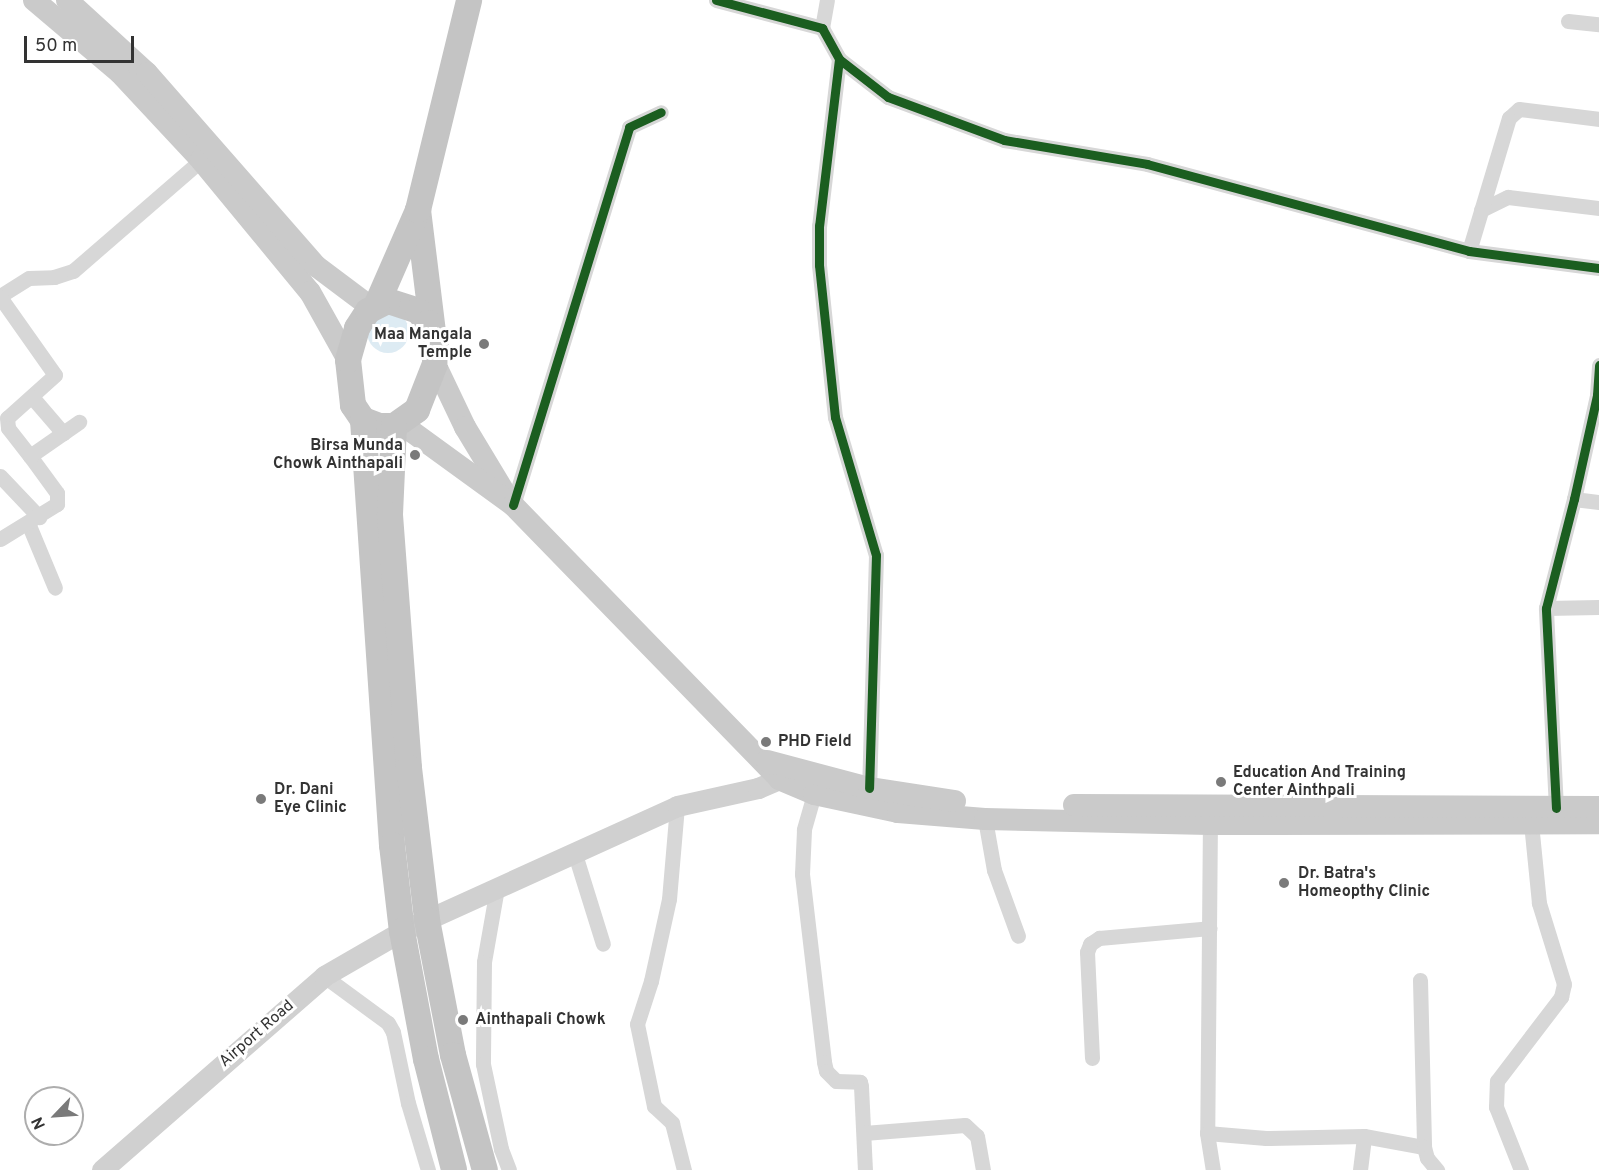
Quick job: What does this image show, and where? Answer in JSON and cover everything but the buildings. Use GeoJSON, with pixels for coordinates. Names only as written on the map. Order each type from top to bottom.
{"type":"FeatureCollection","features":[{"type":"Feature","properties":{"kind":"highway"},"geometry":{"type":"LineString","coordinates":[[454,1170],[426,1059],[402,931],[392,845],[363,420],[350,394],[348,360],[357,328],[374,306],[418,210],[470,0]]}},
{"type":"Feature","properties":{"kind":"highway"},"geometry":{"type":"LineString","coordinates":[[363,420],[379,426],[397,425],[417,410],[435,364],[418,210]]}},
{"type":"Feature","properties":{"kind":"highway"},"geometry":{"type":"LineString","coordinates":[[374,306],[402,303],[418,311],[433,334]]}},
{"type":"Feature","properties":{"kind":"highway"},"geometry":{"type":"LineString","coordinates":[[397,425],[390,515],[409,768],[427,920],[453,1055],[485,1170]]}},
{"type":"Feature","properties":{"kind":"main road"},"geometry":{"type":"LineString","coordinates":[[34,0],[120,73],[201,160],[310,292],[348,360]]}},
{"type":"Feature","properties":{"kind":"main road"},"geometry":{"type":"LineString","coordinates":[[67,0],[147,73],[316,266],[374,306]]}},
{"type":"Feature","properties":{"kind":"main road"},"geometry":{"type":"LineString","coordinates":[[435,364],[465,428],[513,505]]}},
{"type":"Feature","properties":{"kind":"main road"},"geometry":{"type":"LineString","coordinates":[[397,425],[513,505],[760,759],[789,775],[814,794],[898,812],[985,819],[1599,807]]}},
{"type":"Feature","properties":{"kind":"main road"},"geometry":{"type":"LineString","coordinates":[[789,775],[983,804],[1211,814],[1599,823]]}},
{"type":"Feature","properties":{"kind":"main road","name":"Airport Road"},"geometry":{"type":"LineString","coordinates":[[102,1170],[324,976],[402,931],[677,806],[789,775]]}},
{"type":"Feature","properties":{"kind":"street"},"geometry":{"type":"LineString","coordinates":[[716,0],[822,28]]}},
{"type":"Feature","properties":{"kind":"street"},"geometry":{"type":"LineString","coordinates":[[827,0],[822,28],[839,59],[888,97],[1004,140],[1147,164],[1469,251],[1599,268]]}},
{"type":"Feature","properties":{"kind":"street"},"geometry":{"type":"LineString","coordinates":[[1568,21],[1599,24]]}},
{"type":"Feature","properties":{"kind":"street"},"geometry":{"type":"LineString","coordinates":[[839,59],[819,226],[819,265],[835,417],[876,555],[869,788]]}},
{"type":"Feature","properties":{"kind":"street"},"geometry":{"type":"LineString","coordinates":[[1469,251],[1509,118],[1520,109],[1599,119]]}},
{"type":"Feature","properties":{"kind":"street"},"geometry":{"type":"LineString","coordinates":[[513,505],[629,127],[661,112]]}},
{"type":"Feature","properties":{"kind":"street"},"geometry":{"type":"LineString","coordinates":[[0,539],[33,520],[59,500],[6,422],[10,413],[32,397],[55,375],[0,297],[29,278],[54,277],[73,271],[201,160]]}},
{"type":"Feature","properties":{"kind":"street"},"geometry":{"type":"LineString","coordinates":[[1481,210],[1508,198],[1599,208]]}},
{"type":"Feature","properties":{"kind":"street"},"geometry":{"type":"LineString","coordinates":[[1556,808],[1546,608],[1574,499],[1597,395],[1599,365]]}},
{"type":"Feature","properties":{"kind":"street"},"geometry":{"type":"LineString","coordinates":[[32,397],[63,433]]}},
{"type":"Feature","properties":{"kind":"street"},"geometry":{"type":"LineString","coordinates":[[30,456],[79,422]]}},
{"type":"Feature","properties":{"kind":"street"},"geometry":{"type":"LineString","coordinates":[[0,476],[33,520],[55,588]]}},
{"type":"Feature","properties":{"kind":"street"},"geometry":{"type":"LineString","coordinates":[[1574,499],[1599,502]]}},
{"type":"Feature","properties":{"kind":"street"},"geometry":{"type":"LineString","coordinates":[[1546,608],[1599,607]]}},
{"type":"Feature","properties":{"kind":"street"},"geometry":{"type":"LineString","coordinates":[[814,794],[804,830],[802,874],[824,1062],[826,1071],[836,1080],[860,1082],[865,1170]]}},
{"type":"Feature","properties":{"kind":"street"},"geometry":{"type":"LineString","coordinates":[[677,806],[669,899],[651,981],[637,1024],[654,1106],[672,1123],[684,1170]]}},
{"type":"Feature","properties":{"kind":"street"},"geometry":{"type":"LineString","coordinates":[[1211,814],[1207,1133],[1213,1170]]}},
{"type":"Feature","properties":{"kind":"street"},"geometry":{"type":"LineString","coordinates":[[985,819],[994,870],[1018,936]]}},
{"type":"Feature","properties":{"kind":"street"},"geometry":{"type":"LineString","coordinates":[[1521,1170],[1496,1107],[1497,1081],[1561,997],[1563,984],[1539,903],[1531,823]]}},
{"type":"Feature","properties":{"kind":"street"},"geometry":{"type":"LineString","coordinates":[[574,851],[603,944]]}},
{"type":"Feature","properties":{"kind":"street"},"geometry":{"type":"LineString","coordinates":[[497,888],[483,962],[483,1064],[501,1149],[509,1170]]}},
{"type":"Feature","properties":{"kind":"street"},"geometry":{"type":"LineString","coordinates":[[1092,1058],[1087,952],[1090,944],[1099,938],[1210,928]]}},
{"type":"Feature","properties":{"kind":"street"},"geometry":{"type":"LineString","coordinates":[[324,976],[388,1023],[393,1032],[408,1103],[428,1170]]}},
{"type":"Feature","properties":{"kind":"street"},"geometry":{"type":"LineString","coordinates":[[1420,980],[1424,1147],[1427,1158],[1437,1170]]}},
{"type":"Feature","properties":{"kind":"street"},"geometry":{"type":"LineString","coordinates":[[864,1133],[965,1125],[977,1136],[983,1170]]}},
{"type":"Feature","properties":{"kind":"street"},"geometry":{"type":"LineString","coordinates":[[1207,1133],[1266,1138],[1364,1136],[1424,1147]]}},
{"type":"Feature","properties":{"kind":"street"},"geometry":{"type":"LineString","coordinates":[[1360,1170],[1364,1136]]}},
{"type":"Feature","properties":{"kind":"shaded area"},"geometry":{"type":"Polygon","coordinates":[[[388,311],[403,317],[409,332],[403,347],[388,353],[373,347],[367,332],[373,317],[388,311]]]}},
{"type":"Feature","properties":{"kind":"cycle path"},"geometry":{"type":"LineString","coordinates":[[716,0],[822,28],[839,59],[888,97],[1004,140],[1147,164],[1469,251],[1599,268]]}},
{"type":"Feature","properties":{"kind":"cycle path"},"geometry":{"type":"LineString","coordinates":[[839,59],[819,226],[819,265],[835,417],[876,555],[869,788]]}},
{"type":"Feature","properties":{"kind":"cycle path"},"geometry":{"type":"LineString","coordinates":[[513,505],[629,127],[661,112]]}},
{"type":"Feature","properties":{"kind":"cycle path"},"geometry":{"type":"LineString","coordinates":[[1556,808],[1546,608],[1574,499],[1597,395],[1599,365]]}},
{"type":"Feature","properties":{"kind":"place","name":"Maa Mangala Temple"},"geometry":{"type":"Point","coordinates":[484,344]}},
{"type":"Feature","properties":{"kind":"place","name":"Birsa Munda Chowk Ainthapali"},"geometry":{"type":"Point","coordinates":[415,455]}},
{"type":"Feature","properties":{"kind":"place","name":"PHD Field"},"geometry":{"type":"Point","coordinates":[766,742]}},
{"type":"Feature","properties":{"kind":"place","name":"Education And Training Center Ainthpali"},"geometry":{"type":"Point","coordinates":[1221,782]}},
{"type":"Feature","properties":{"kind":"place","name":"Dr. Dani Eye Clinic"},"geometry":{"type":"Point","coordinates":[261,799]}},
{"type":"Feature","properties":{"kind":"place","name":"Dr. Batra's Homeopthy Clinic"},"geometry":{"type":"Point","coordinates":[1284,883]}},
{"type":"Feature","properties":{"kind":"place","name":"Ainthapali Chowk"},"geometry":{"type":"Point","coordinates":[463,1020]}}]}
